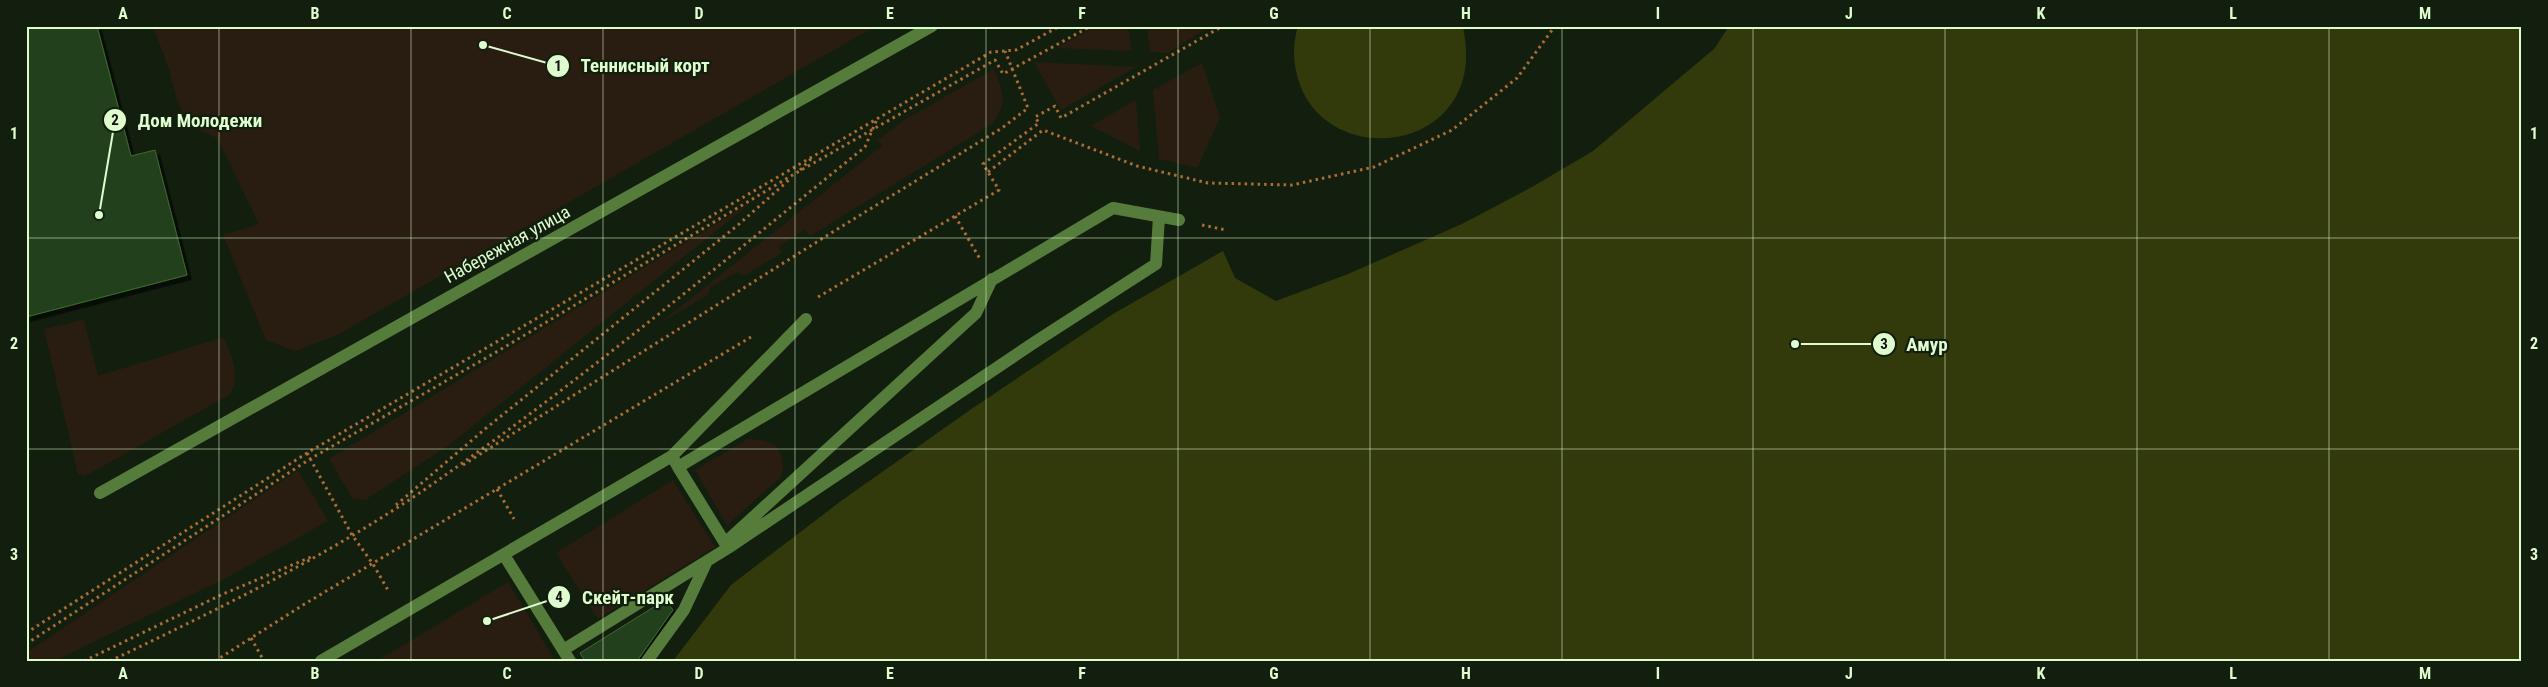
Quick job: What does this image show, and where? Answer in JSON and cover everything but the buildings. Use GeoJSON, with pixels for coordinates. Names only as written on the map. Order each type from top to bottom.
{"type":"FeatureCollection","features":[{"type":"Feature","properties":{"kind":"street","name":"Набережная улица"},"geometry":{"type":"LineString","coordinates":[[100,493],[932,26]]}},
{"type":"Feature","properties":{"kind":"street"},"geometry":{"type":"LineString","coordinates":[[321,661],[527,541],[675,462],[1113,208],[1179,220]]}},
{"type":"Feature","properties":{"kind":"street"},"geometry":{"type":"LineString","coordinates":[[727,545],[1156,264],[1159,217]]}},
{"type":"Feature","properties":{"kind":"street"},"geometry":{"type":"LineString","coordinates":[[504,555],[566,656],[707,561],[727,545],[976,313],[992,279]]}},
{"type":"Feature","properties":{"kind":"street"},"geometry":{"type":"LineString","coordinates":[[675,462],[806,318]]}},
{"type":"Feature","properties":{"kind":"street"},"geometry":{"type":"LineString","coordinates":[[675,462],[727,545]]}},
{"type":"Feature","properties":{"kind":"street"},"geometry":{"type":"LineString","coordinates":[[647,661],[684,610],[707,561]]}},
{"type":"Feature","properties":{"kind":"path"},"geometry":{"type":"LineString","coordinates":[[26,633],[306,453],[991,52],[1016,50],[1060,26]]}},
{"type":"Feature","properties":{"kind":"path"},"geometry":{"type":"LineString","coordinates":[[26,644],[310,459],[565,312],[796,173],[995,60],[1003,74],[1091,26]]}},
{"type":"Feature","properties":{"kind":"path"},"geometry":{"type":"LineString","coordinates":[[816,298],[999,190],[983,164],[1038,123],[1035,117],[1055,106],[1061,118],[1222,26]]}},
{"type":"Feature","properties":{"kind":"path"},"geometry":{"type":"LineString","coordinates":[[988,172],[1044,130],[1137,166],[1208,183],[1292,185],[1374,167],[1452,130],[1517,78],[1555,26]]}},
{"type":"Feature","properties":{"kind":"path"},"geometry":{"type":"LineString","coordinates":[[386,513],[831,233],[1002,128],[1028,108],[1005,51]]}},
{"type":"Feature","properties":{"kind":"path"},"geometry":{"type":"LineString","coordinates":[[110,661],[284,575],[352,535],[443,477],[653,318],[865,147],[877,118]]}},
{"type":"Feature","properties":{"kind":"path"},"geometry":{"type":"LineString","coordinates":[[386,513],[579,352],[738,224],[816,154]]}},
{"type":"Feature","properties":{"kind":"path"},"geometry":{"type":"LineString","coordinates":[[955,216],[992,279]]}},
{"type":"Feature","properties":{"kind":"path"},"geometry":{"type":"LineString","coordinates":[[215,661],[372,564],[760,332]]}},
{"type":"Feature","properties":{"kind":"path"},"geometry":{"type":"LineString","coordinates":[[306,453],[352,535],[402,614]]}},
{"type":"Feature","properties":{"kind":"path"},"geometry":{"type":"LineString","coordinates":[[497,489],[527,541]]}},
{"type":"Feature","properties":{"kind":"path"},"geometry":{"type":"LineString","coordinates":[[84,661],[223,594],[323,552]]}},
{"type":"Feature","properties":{"kind":"path"},"geometry":{"type":"LineString","coordinates":[[251,638],[264,661]]}},
{"type":"Feature","properties":{"kind":"shaded area"},"geometry":{"type":"Polygon","coordinates":[[[153,26],[876,26],[337,335],[295,351],[266,340],[223,235],[259,224],[218,139],[188,124],[177,100],[168,66],[153,26]]]}},
{"type":"Feature","properties":{"kind":"shaded area"},"geometry":{"type":"Polygon","coordinates":[[[1096,26],[1128,26],[1132,51],[1057,48],[1096,26]]]}},
{"type":"Feature","properties":{"kind":"shaded area"},"geometry":{"type":"Polygon","coordinates":[[[1147,26],[1210,26],[1168,53],[1150,52],[1147,26]]]}},
{"type":"Feature","properties":{"kind":"shaded area"},"geometry":{"type":"Polygon","coordinates":[[[1298,26],[1463,26],[1466,66],[1463,79],[1451,104],[1433,122],[1410,134],[1384,138],[1358,136],[1334,126],[1314,109],[1300,85],[1294,56],[1298,26]]]}},
{"type":"Feature","properties":{"kind":"shaded area"},"geometry":{"type":"Polygon","coordinates":[[[1729,26],[2522,26],[2522,661],[673,661],[731,585],[841,501],[970,410],[1113,314],[1223,251],[1235,278],[1276,301],[1348,274],[1462,224],[1532,187],[1593,151],[1715,48],[1729,26]]]}},
{"type":"Feature","properties":{"kind":"shaded area"},"geometry":{"type":"Polygon","coordinates":[[[1034,62],[1136,67],[1061,110],[1034,62]]]}},
{"type":"Feature","properties":{"kind":"shaded area"},"geometry":{"type":"Polygon","coordinates":[[[1202,63],[1220,118],[1197,168],[1159,159],[1153,90],[1202,63]]]}},
{"type":"Feature","properties":{"kind":"shaded area"},"geometry":{"type":"Polygon","coordinates":[[[994,69],[1003,97],[1001,109],[992,124],[810,236],[804,230],[779,246],[782,253],[744,276],[738,272],[709,288],[709,294],[659,324],[883,145],[877,141],[904,120],[994,69]]]}},
{"type":"Feature","properties":{"kind":"shaded area"},"geometry":{"type":"Polygon","coordinates":[[[1136,100],[1140,151],[1091,126],[1136,100]]]}},
{"type":"Feature","properties":{"kind":"shaded area"},"geometry":{"type":"Polygon","coordinates":[[[752,202],[449,445],[365,500],[353,499],[329,459],[752,202]]]}},
{"type":"Feature","properties":{"kind":"shaded area"},"geometry":{"type":"Polygon","coordinates":[[[84,320],[98,376],[224,337],[234,366],[235,380],[233,388],[229,395],[85,476],[78,474],[44,329],[84,320]]]}},
{"type":"Feature","properties":{"kind":"shaded area"},"geometry":{"type":"Polygon","coordinates":[[[748,439],[765,441],[776,447],[782,459],[782,476],[727,525],[695,470],[748,439]]]}},
{"type":"Feature","properties":{"kind":"shaded area"},"geometry":{"type":"Polygon","coordinates":[[[298,470],[328,521],[224,579],[54,661],[26,661],[26,653],[298,470]]]}},
{"type":"Feature","properties":{"kind":"shaded area"},"geometry":{"type":"Polygon","coordinates":[[[673,480],[715,547],[598,619],[556,553],[673,480]]]}},
{"type":"Feature","properties":{"kind":"shaded area"},"geometry":{"type":"Polygon","coordinates":[[[508,582],[555,661],[377,661],[508,582]]]}},
{"type":"Feature","properties":{"kind":"place","name":"Теннисный корт"},"geometry":{"type":"Point","coordinates":[483,45]}},
{"type":"Feature","properties":{"kind":"place","name":"Дом Молодежи"},"geometry":{"type":"Point","coordinates":[99,215]}},
{"type":"Feature","properties":{"kind":"place","name":"Амур"},"geometry":{"type":"Point","coordinates":[1795,344]}},
{"type":"Feature","properties":{"kind":"place","name":"Скейт-парк"},"geometry":{"type":"Point","coordinates":[487,621]}}]}
